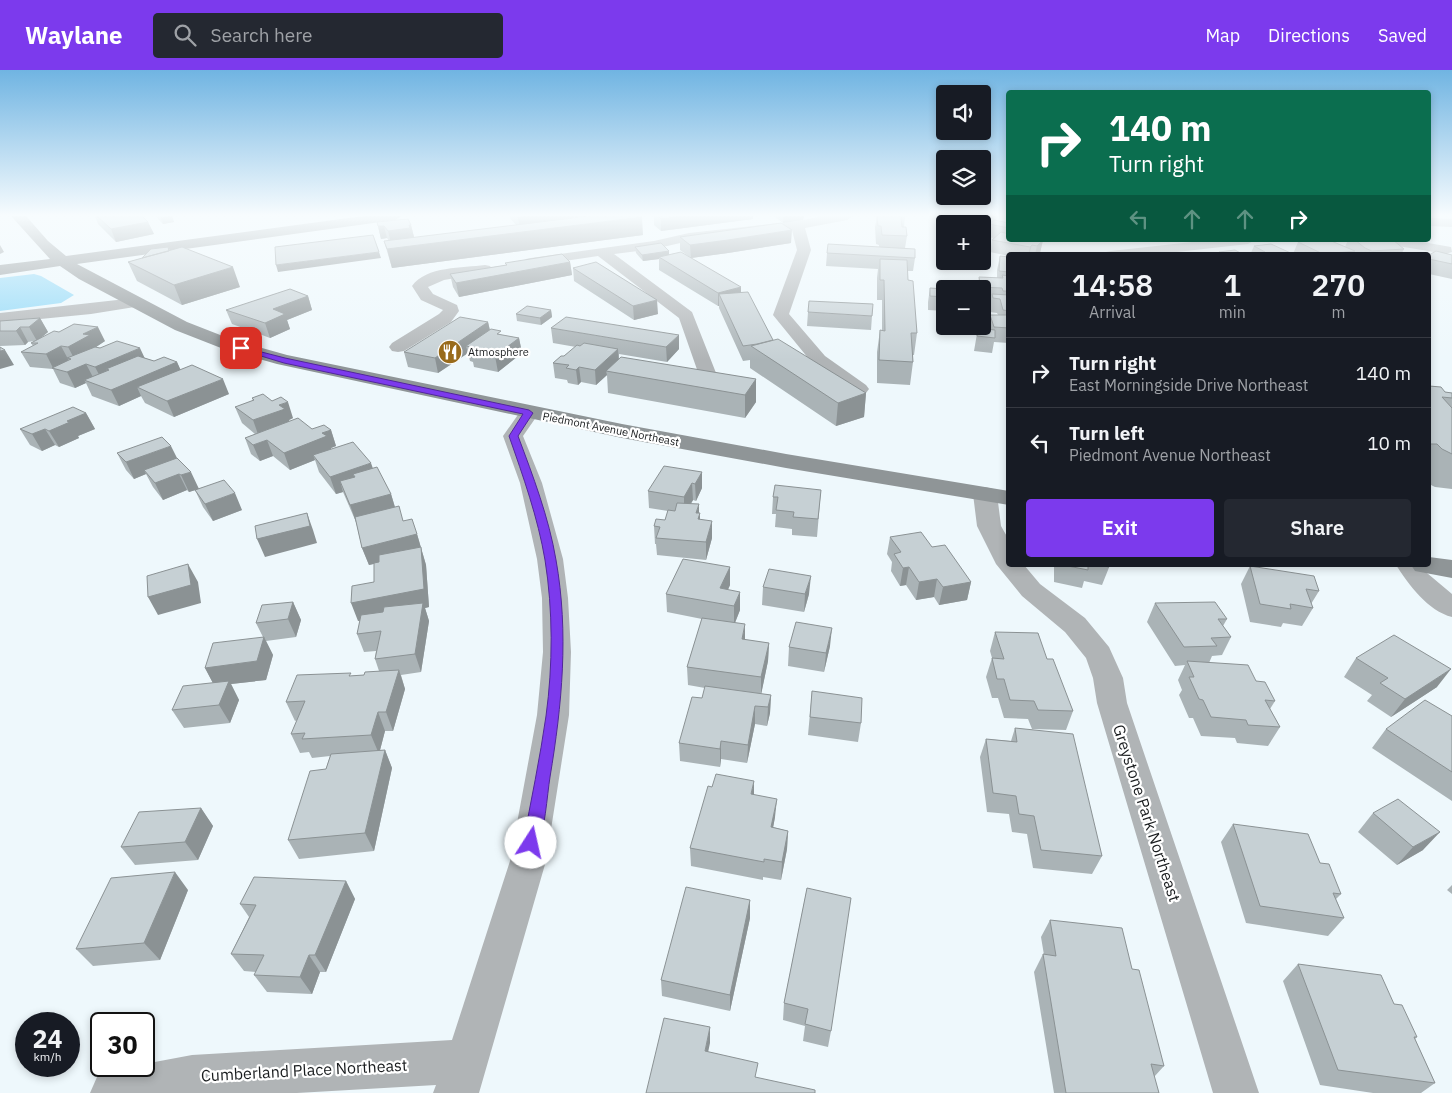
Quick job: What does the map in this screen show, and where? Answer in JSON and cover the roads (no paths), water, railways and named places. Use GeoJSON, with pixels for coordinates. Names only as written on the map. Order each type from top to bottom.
{"type":"FeatureCollection","features":[{"type":"Feature","properties":{"kind":"main road"},"geometry":{"type":"LineString","coordinates":[[0,270],[43,264]]}},
{"type":"Feature","properties":{"kind":"main road","name":"Piedmont Avenue Northeast"},"geometry":{"type":"LineString","coordinates":[[66,264],[135,303],[190,330],[227,344],[284,360],[529,413],[786,461],[997,496]]}},
{"type":"Feature","properties":{"kind":"main road"},"geometry":{"type":"LineString","coordinates":[[1431,566],[1452,570]]}},
{"type":"Feature","properties":{"kind":"street"},"geometry":{"type":"LineString","coordinates":[[398,347],[445,318],[451,312],[451,308],[424,294],[420,286],[423,282],[437,277],[523,264]]}},
{"type":"Feature","properties":{"kind":"street"},"geometry":{"type":"LineString","coordinates":[[618,264],[686,316],[709,378]]}},
{"type":"Feature","properties":{"kind":"street"},"geometry":{"type":"LineString","coordinates":[[799,264],[781,315],[819,360],[859,389]]}},
{"type":"Feature","properties":{"kind":"street"},"geometry":{"type":"LineString","coordinates":[[0,318],[91,310],[135,303]]}},
{"type":"Feature","properties":{"kind":"street"},"geometry":{"type":"LineString","coordinates":[[462,1077],[528,861],[553,715],[557,652],[555,598],[550,559],[531,483],[514,436],[529,413]]}},
{"type":"Feature","properties":{"kind":"street","name":"Greystone Park Northeast"},"geometry":{"type":"LineString","coordinates":[[997,496],[989,526],[1006,558]]}},
{"type":"Feature","properties":{"kind":"street","name":"Greystone Park Northeast"},"geometry":{"type":"LineString","coordinates":[[1012,567],[1031,590],[1075,625],[1099,654],[1108,678],[1112,704],[1236,1093]]}},
{"type":"Feature","properties":{"kind":"street"},"geometry":{"type":"LineString","coordinates":[[1410,567],[1418,579],[1452,608]]}},
{"type":"Feature","properties":{"kind":"street","name":"Cumberland Place Northeast"},"geometry":{"type":"LineString","coordinates":[[113,1093],[192,1077],[462,1077]]}},
{"type":"Feature","properties":{"kind":"place","name":"Atmosphere"},"geometry":{"type":"Point","coordinates":[450,352]}}]}
